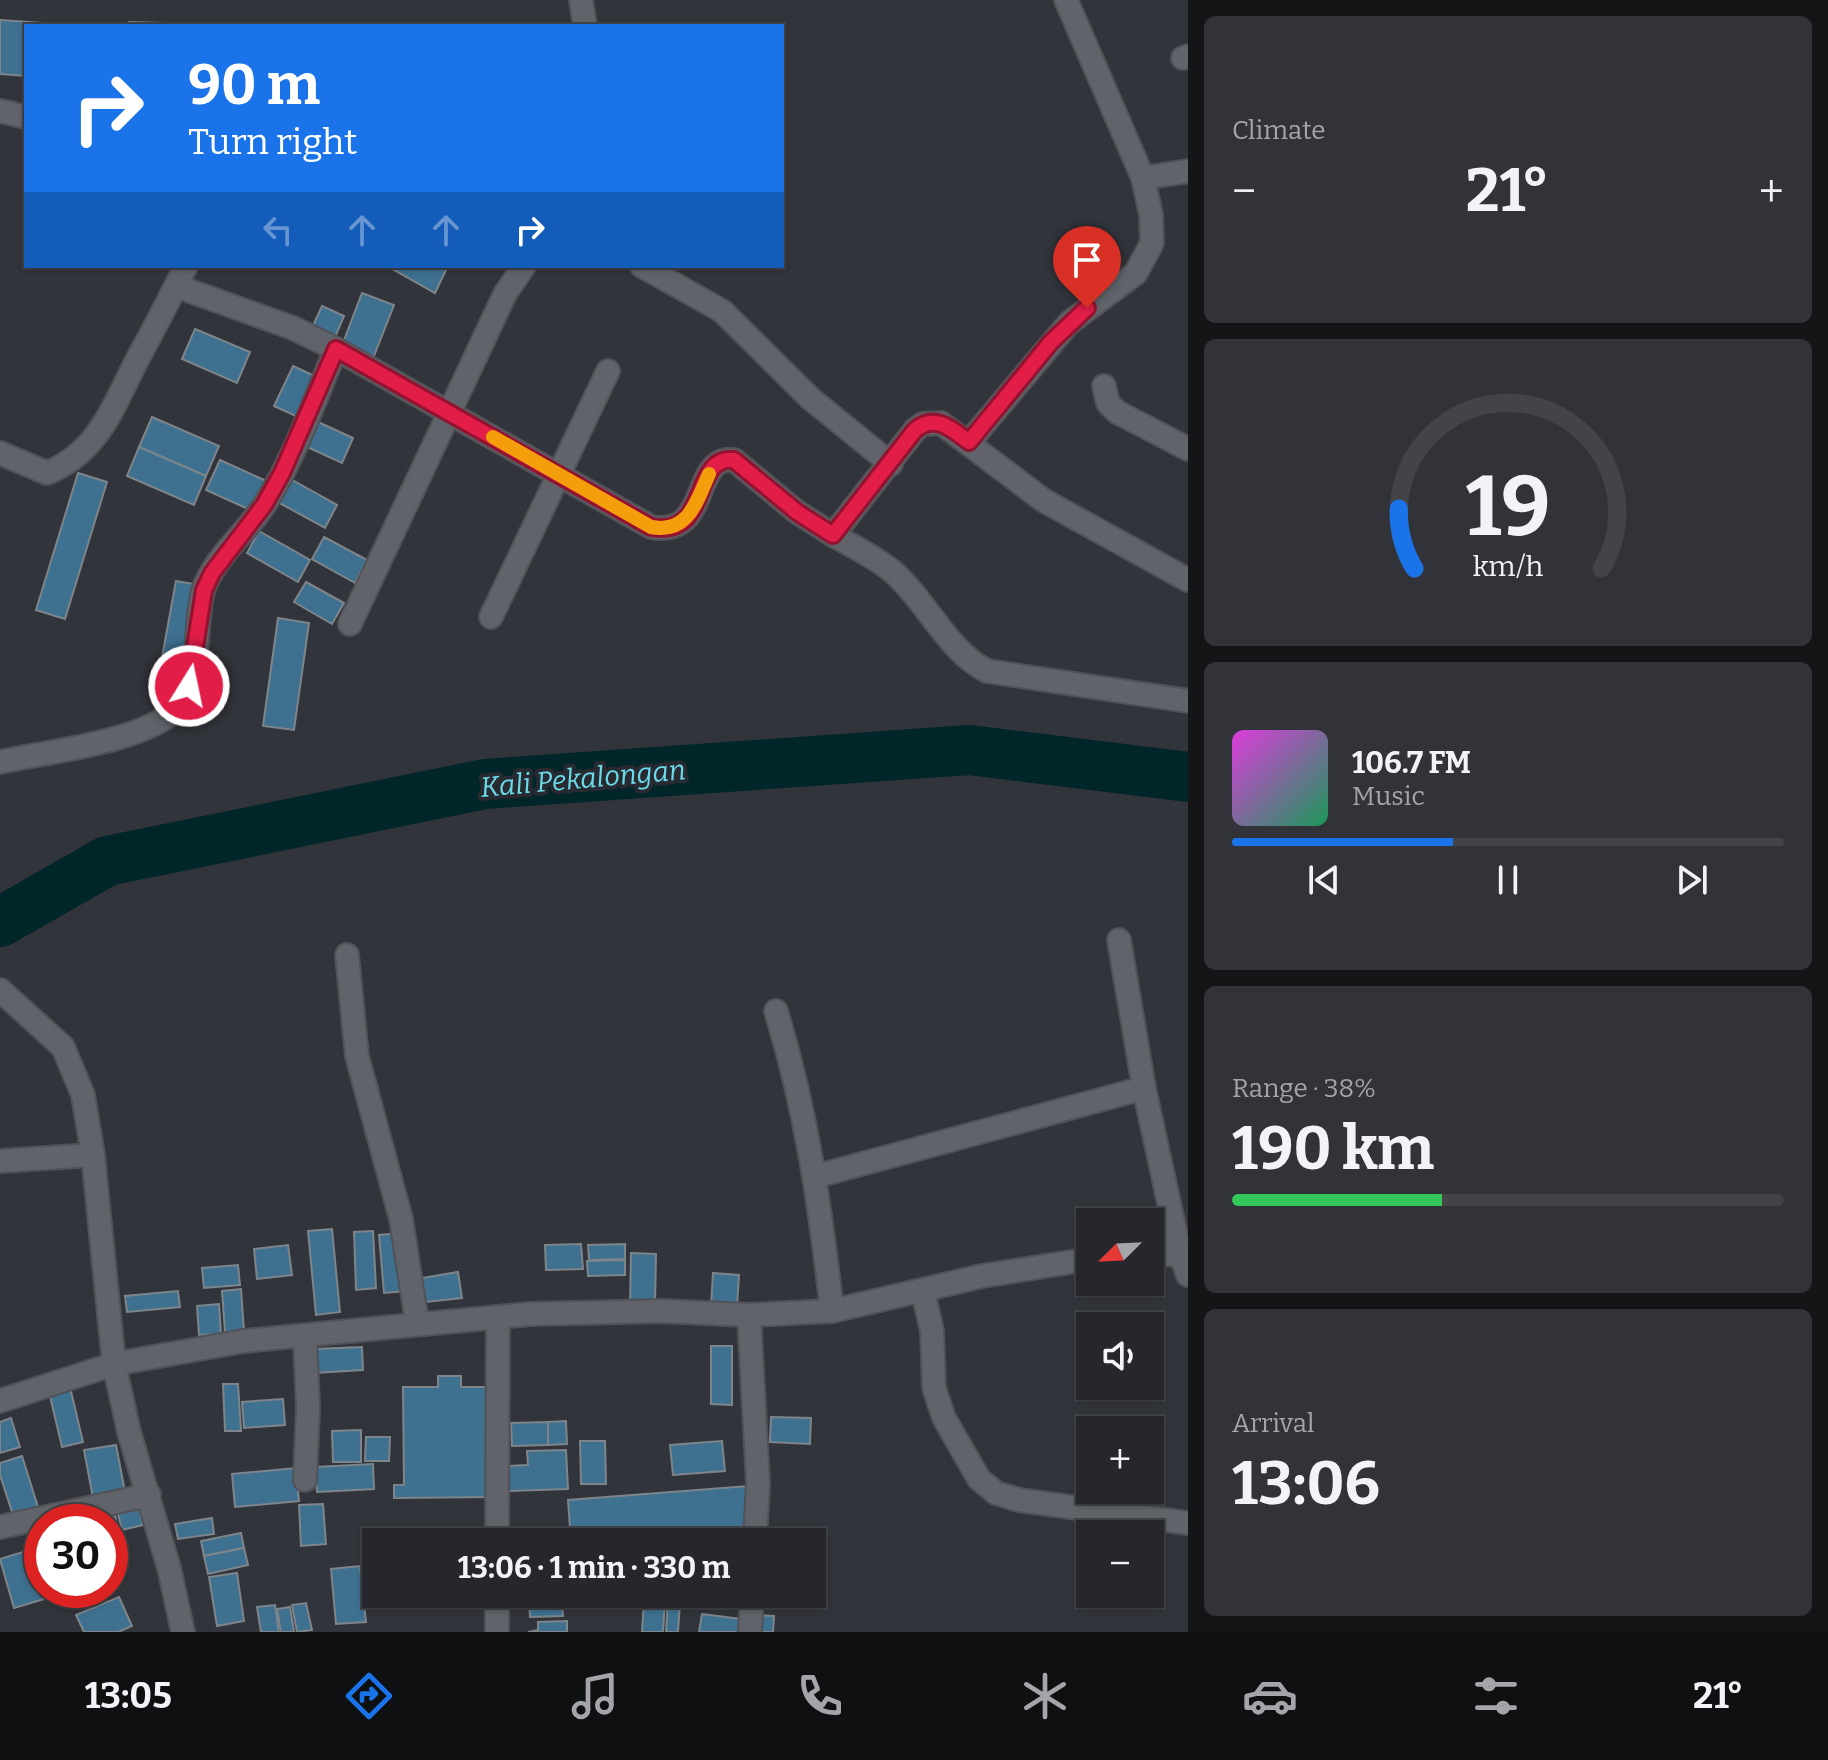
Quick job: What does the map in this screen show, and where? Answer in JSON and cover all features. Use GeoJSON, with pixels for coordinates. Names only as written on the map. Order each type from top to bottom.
{"type":"FeatureCollection","features":[{"type":"Feature","properties":{"kind":"street"},"geometry":{"type":"LineString","coordinates":[[581,0],[585,24]]}},
{"type":"Feature","properties":{"kind":"street"},"geometry":{"type":"LineString","coordinates":[[969,442],[1069,323],[1136,273],[1152,243],[1151,215],[1143,178],[1066,0]]}},
{"type":"Feature","properties":{"kind":"street"},"geometry":{"type":"LineString","coordinates":[[0,111],[24,117]]}},
{"type":"Feature","properties":{"kind":"street"},"geometry":{"type":"LineString","coordinates":[[1143,178],[1188,171]]}},
{"type":"Feature","properties":{"kind":"street"},"geometry":{"type":"LineString","coordinates":[[350,624],[505,294],[523,268]]}},
{"type":"Feature","properties":{"kind":"street"},"geometry":{"type":"LineString","coordinates":[[646,268],[722,311],[811,399],[891,464]]}},
{"type":"Feature","properties":{"kind":"street"},"geometry":{"type":"LineString","coordinates":[[0,453],[47,473],[59,468],[94,438],[114,412],[181,276],[336,349],[651,527],[666,530],[680,525],[691,513],[713,465],[734,460],[797,512],[891,571],[928,609],[969,662],[987,671],[1188,701]]}},
{"type":"Feature","properties":{"kind":"street"},"geometry":{"type":"LineString","coordinates":[[0,762],[140,731],[176,709],[189,686],[204,590],[212,573],[264,505],[282,473],[336,349]]}},
{"type":"Feature","properties":{"kind":"street"},"geometry":{"type":"LineString","coordinates":[[491,617],[608,371]]}},
{"type":"Feature","properties":{"kind":"street"},"geometry":{"type":"LineString","coordinates":[[1104,386],[1108,403],[1117,412],[1188,449]]}},
{"type":"Feature","properties":{"kind":"street"},"geometry":{"type":"LineString","coordinates":[[833,535],[923,424],[941,423],[1043,500],[1188,580]]}},
{"type":"Feature","properties":{"kind":"street"},"geometry":{"type":"LineString","coordinates":[[1119,940],[1144,1088],[1180,1254],[1188,1275]]}},
{"type":"Feature","properties":{"kind":"street"},"geometry":{"type":"LineString","coordinates":[[347,955],[357,1056],[401,1219],[417,1322]]}},
{"type":"Feature","properties":{"kind":"street"},"geometry":{"type":"LineString","coordinates":[[0,990],[63,1047],[83,1095],[93,1155],[114,1364],[129,1432],[149,1495],[183,1632]]}},
{"type":"Feature","properties":{"kind":"street"},"geometry":{"type":"LineString","coordinates":[[776,1011],[794,1068],[817,1176],[832,1311]]}},
{"type":"Feature","properties":{"kind":"street"},"geometry":{"type":"LineString","coordinates":[[817,1176],[1144,1088]]}},
{"type":"Feature","properties":{"kind":"street"},"geometry":{"type":"LineString","coordinates":[[0,1161],[93,1155]]}},
{"type":"Feature","properties":{"kind":"street"},"geometry":{"type":"LineString","coordinates":[[1164,1255],[1180,1254]]}},
{"type":"Feature","properties":{"kind":"street"},"geometry":{"type":"LineString","coordinates":[[0,1401],[114,1364],[244,1341],[417,1322],[498,1317],[661,1311],[749,1315],[832,1311],[982,1276],[1076,1261]]}},
{"type":"Feature","properties":{"kind":"street"},"geometry":{"type":"LineString","coordinates":[[923,1292],[932,1331],[934,1388],[944,1418],[979,1479],[996,1493],[1019,1500],[1188,1523]]}},
{"type":"Feature","properties":{"kind":"street"},"geometry":{"type":"LineString","coordinates":[[749,1315],[758,1483],[756,1528]]}},
{"type":"Feature","properties":{"kind":"street"},"geometry":{"type":"LineString","coordinates":[[497,1528],[498,1317]]}},
{"type":"Feature","properties":{"kind":"street"},"geometry":{"type":"LineString","coordinates":[[305,1336],[308,1408],[305,1480]]}},
{"type":"Feature","properties":{"kind":"street"},"geometry":{"type":"LineString","coordinates":[[0,1527],[149,1495]]}},
{"type":"Feature","properties":{"kind":"street"},"geometry":{"type":"LineString","coordinates":[[497,1608],[497,1632]]}},
{"type":"Feature","properties":{"kind":"street"},"geometry":{"type":"LineString","coordinates":[[750,1632],[751,1608]]}},
{"type":"Feature","properties":{"kind":"building"},"geometry":{"type":"Polygon","coordinates":[[[0,20],[57,24],[24,24],[24,76],[0,74],[0,20]]]}},
{"type":"Feature","properties":{"kind":"building"},"geometry":{"type":"Polygon","coordinates":[[[129,22],[201,24],[129,24],[129,22]]]}},
{"type":"Feature","properties":{"kind":"building"},"geometry":{"type":"Polygon","coordinates":[[[391,268],[447,268],[435,293],[391,268]]]}},
{"type":"Feature","properties":{"kind":"building"},"geometry":{"type":"Polygon","coordinates":[[[362,293],[394,305],[374,356],[343,343],[362,293]]]}},
{"type":"Feature","properties":{"kind":"building"},"geometry":{"type":"Polygon","coordinates":[[[322,306],[344,316],[333,342],[310,332],[322,306]]]}},
{"type":"Feature","properties":{"kind":"building"},"geometry":{"type":"Polygon","coordinates":[[[195,329],[250,352],[237,383],[182,359],[195,329]]]}},
{"type":"Feature","properties":{"kind":"building"},"geometry":{"type":"Polygon","coordinates":[[[293,366],[319,378],[300,418],[274,406],[293,366]]]}},
{"type":"Feature","properties":{"kind":"building"},"geometry":{"type":"Polygon","coordinates":[[[152,417],[219,446],[206,476],[139,447],[152,417]]]}},
{"type":"Feature","properties":{"kind":"building"},"geometry":{"type":"Polygon","coordinates":[[[316,421],[353,438],[342,463],[305,446],[316,421]]]}},
{"type":"Feature","properties":{"kind":"building"},"geometry":{"type":"Polygon","coordinates":[[[139,447],[206,476],[194,505],[127,476],[139,447]]]}},
{"type":"Feature","properties":{"kind":"building"},"geometry":{"type":"Polygon","coordinates":[[[220,460],[271,483],[257,513],[206,490],[220,460]]]}},
{"type":"Feature","properties":{"kind":"building"},"geometry":{"type":"Polygon","coordinates":[[[78,473],[107,482],[65,619],[36,610],[78,473]]]}},
{"type":"Feature","properties":{"kind":"building"},"geometry":{"type":"Polygon","coordinates":[[[287,477],[337,505],[325,528],[274,500],[287,477]]]}},
{"type":"Feature","properties":{"kind":"building"},"geometry":{"type":"Polygon","coordinates":[[[259,531],[310,560],[298,582],[247,553],[259,531]]]}},
{"type":"Feature","properties":{"kind":"building"},"geometry":{"type":"Polygon","coordinates":[[[324,537],[367,560],[355,583],[312,559],[324,537]]]}},
{"type":"Feature","properties":{"kind":"building"},"geometry":{"type":"Polygon","coordinates":[[[176,581],[200,585],[181,684],[158,679],[176,581]]]}},
{"type":"Feature","properties":{"kind":"building"},"geometry":{"type":"Polygon","coordinates":[[[306,582],[344,603],[332,624],[294,602],[306,582]]]}},
{"type":"Feature","properties":{"kind":"building"},"geometry":{"type":"Polygon","coordinates":[[[278,618],[309,623],[294,730],[263,726],[278,618]]]}},
{"type":"Feature","properties":{"kind":"building"},"geometry":{"type":"Polygon","coordinates":[[[332,1229],[340,1312],[316,1315],[308,1231],[332,1229]]]}},
{"type":"Feature","properties":{"kind":"building"},"geometry":{"type":"Polygon","coordinates":[[[373,1231],[376,1288],[356,1290],[354,1232],[373,1231]]]}},
{"type":"Feature","properties":{"kind":"building"},"geometry":{"type":"Polygon","coordinates":[[[400,1233],[406,1291],[384,1293],[379,1235],[400,1233]]]}},
{"type":"Feature","properties":{"kind":"building"},"geometry":{"type":"Polygon","coordinates":[[[581,1244],[583,1269],[546,1270],[545,1245],[581,1244]]]}},
{"type":"Feature","properties":{"kind":"building"},"geometry":{"type":"Polygon","coordinates":[[[625,1244],[625,1259],[589,1260],[588,1245],[625,1244]]]}},
{"type":"Feature","properties":{"kind":"building"},"geometry":{"type":"Polygon","coordinates":[[[288,1245],[292,1275],[257,1279],[254,1249],[288,1245]]]}},
{"type":"Feature","properties":{"kind":"building"},"geometry":{"type":"Polygon","coordinates":[[[631,1253],[656,1254],[655,1305],[630,1304],[631,1253]]]}},
{"type":"Feature","properties":{"kind":"building"},"geometry":{"type":"Polygon","coordinates":[[[625,1260],[625,1275],[588,1276],[587,1261],[625,1260]]]}},
{"type":"Feature","properties":{"kind":"building"},"geometry":{"type":"Polygon","coordinates":[[[238,1265],[240,1285],[204,1288],[202,1268],[238,1265]]]}},
{"type":"Feature","properties":{"kind":"building"},"geometry":{"type":"Polygon","coordinates":[[[458,1272],[462,1298],[426,1302],[422,1278],[458,1272]]]}},
{"type":"Feature","properties":{"kind":"building"},"geometry":{"type":"Polygon","coordinates":[[[713,1273],[739,1275],[737,1307],[711,1306],[713,1273]]]}},
{"type":"Feature","properties":{"kind":"building"},"geometry":{"type":"Polygon","coordinates":[[[241,1289],[244,1331],[225,1332],[222,1291],[241,1289]]]}},
{"type":"Feature","properties":{"kind":"building"},"geometry":{"type":"Polygon","coordinates":[[[178,1291],[180,1307],[127,1312],[125,1296],[178,1291]]]}},
{"type":"Feature","properties":{"kind":"building"},"geometry":{"type":"Polygon","coordinates":[[[219,1304],[221,1334],[199,1335],[197,1306],[219,1304]]]}},
{"type":"Feature","properties":{"kind":"building"},"geometry":{"type":"Polygon","coordinates":[[[711,1346],[732,1346],[732,1405],[711,1404],[711,1346]]]}},
{"type":"Feature","properties":{"kind":"building"},"geometry":{"type":"Polygon","coordinates":[[[362,1347],[363,1370],[314,1373],[313,1349],[362,1347]]]}},
{"type":"Feature","properties":{"kind":"building"},"geometry":{"type":"Polygon","coordinates":[[[438,1376],[461,1376],[461,1387],[495,1387],[496,1497],[394,1498],[394,1485],[404,1485],[403,1387],[438,1387],[438,1376]]]}},
{"type":"Feature","properties":{"kind":"building"},"geometry":{"type":"Polygon","coordinates":[[[223,1384],[238,1384],[241,1431],[225,1431],[223,1384]]]}},
{"type":"Feature","properties":{"kind":"building"},"geometry":{"type":"Polygon","coordinates":[[[70,1387],[83,1442],[62,1447],[49,1392],[70,1387]]]}},
{"type":"Feature","properties":{"kind":"building"},"geometry":{"type":"Polygon","coordinates":[[[283,1399],[285,1425],[244,1428],[242,1402],[283,1399]]]}},
{"type":"Feature","properties":{"kind":"building"},"geometry":{"type":"Polygon","coordinates":[[[771,1417],[811,1418],[810,1444],[770,1442],[771,1417]]]}},
{"type":"Feature","properties":{"kind":"building"},"geometry":{"type":"Polygon","coordinates":[[[11,1418],[20,1447],[0,1453],[0,1422],[11,1418]]]}},
{"type":"Feature","properties":{"kind":"building"},"geometry":{"type":"Polygon","coordinates":[[[566,1421],[567,1444],[548,1445],[548,1422],[566,1421]]]}},
{"type":"Feature","properties":{"kind":"building"},"geometry":{"type":"Polygon","coordinates":[[[548,1422],[548,1445],[512,1446],[511,1423],[548,1422]]]}},
{"type":"Feature","properties":{"kind":"building"},"geometry":{"type":"Polygon","coordinates":[[[361,1430],[361,1462],[333,1462],[332,1431],[361,1430]]]}},
{"type":"Feature","properties":{"kind":"building"},"geometry":{"type":"Polygon","coordinates":[[[366,1437],[390,1437],[389,1461],[365,1461],[366,1437]]]}},
{"type":"Feature","properties":{"kind":"building"},"geometry":{"type":"Polygon","coordinates":[[[580,1441],[605,1441],[606,1484],[581,1484],[580,1441]]]}},
{"type":"Feature","properties":{"kind":"building"},"geometry":{"type":"Polygon","coordinates":[[[722,1441],[725,1471],[673,1475],[670,1445],[722,1441]]]}},
{"type":"Feature","properties":{"kind":"building"},"geometry":{"type":"Polygon","coordinates":[[[116,1445],[125,1492],[93,1498],[84,1450],[116,1445]]]}},
{"type":"Feature","properties":{"kind":"building"},"geometry":{"type":"Polygon","coordinates":[[[566,1450],[568,1489],[508,1491],[507,1466],[528,1465],[527,1451],[566,1450]]]}},
{"type":"Feature","properties":{"kind":"building"},"geometry":{"type":"Polygon","coordinates":[[[22,1456],[37,1504],[24,1504],[24,1511],[13,1515],[0,1475],[0,1463],[22,1456]]]}},
{"type":"Feature","properties":{"kind":"building"},"geometry":{"type":"Polygon","coordinates":[[[373,1464],[374,1489],[317,1492],[315,1467],[373,1464]]]}},
{"type":"Feature","properties":{"kind":"building"},"geometry":{"type":"Polygon","coordinates":[[[296,1468],[299,1501],[235,1507],[232,1474],[296,1468]]]}},
{"type":"Feature","properties":{"kind":"building"},"geometry":{"type":"Polygon","coordinates":[[[748,1486],[752,1528],[570,1528],[568,1500],[748,1486]]]}},
{"type":"Feature","properties":{"kind":"building"},"geometry":{"type":"Polygon","coordinates":[[[323,1504],[326,1544],[301,1546],[299,1505],[323,1504]]]}},
{"type":"Feature","properties":{"kind":"building"},"geometry":{"type":"Polygon","coordinates":[[[139,1509],[143,1525],[128,1529],[128,1512],[139,1509]]]}},
{"type":"Feature","properties":{"kind":"building"},"geometry":{"type":"Polygon","coordinates":[[[212,1518],[214,1534],[178,1539],[175,1524],[212,1518]]]}},
{"type":"Feature","properties":{"kind":"building"},"geometry":{"type":"Polygon","coordinates":[[[241,1533],[244,1548],[204,1556],[201,1541],[241,1533]]]}},
{"type":"Feature","properties":{"kind":"building"},"geometry":{"type":"Polygon","coordinates":[[[244,1548],[248,1565],[208,1574],[204,1556],[244,1548]]]}},
{"type":"Feature","properties":{"kind":"building"},"geometry":{"type":"Polygon","coordinates":[[[24,1552],[24,1605],[14,1608],[0,1559],[24,1552]]]}},
{"type":"Feature","properties":{"kind":"building"},"geometry":{"type":"Polygon","coordinates":[[[360,1566],[362,1608],[364,1608],[366,1622],[336,1624],[331,1569],[360,1566]]]}},
{"type":"Feature","properties":{"kind":"building"},"geometry":{"type":"Polygon","coordinates":[[[237,1573],[244,1621],[217,1626],[209,1577],[237,1573]]]}},
{"type":"Feature","properties":{"kind":"building"},"geometry":{"type":"Polygon","coordinates":[[[306,1603],[312,1630],[297,1632],[292,1605],[306,1603]]]}},
{"type":"Feature","properties":{"kind":"building"},"geometry":{"type":"Polygon","coordinates":[[[275,1605],[279,1632],[261,1632],[257,1607],[275,1605]]]}},
{"type":"Feature","properties":{"kind":"building"},"geometry":{"type":"Polygon","coordinates":[[[290,1607],[294,1632],[281,1632],[277,1609],[290,1607]]]}},
{"type":"Feature","properties":{"kind":"building"},"geometry":{"type":"Polygon","coordinates":[[[93,1608],[124,1608],[132,1626],[118,1632],[84,1632],[76,1615],[93,1608]]]}},
{"type":"Feature","properties":{"kind":"building"},"geometry":{"type":"Polygon","coordinates":[[[530,1608],[562,1608],[563,1616],[530,1617],[530,1608]]]}},
{"type":"Feature","properties":{"kind":"building"},"geometry":{"type":"Polygon","coordinates":[[[644,1608],[665,1608],[663,1632],[642,1632],[644,1608]]]}},
{"type":"Feature","properties":{"kind":"building"},"geometry":{"type":"Polygon","coordinates":[[[668,1608],[680,1608],[678,1632],[666,1632],[668,1608]]]}},
{"type":"Feature","properties":{"kind":"building"},"geometry":{"type":"Polygon","coordinates":[[[702,1614],[742,1619],[740,1632],[699,1632],[702,1614]]]}},
{"type":"Feature","properties":{"kind":"building"},"geometry":{"type":"Polygon","coordinates":[[[756,1615],[774,1616],[773,1632],[754,1632],[756,1615]]]}},
{"type":"Feature","properties":{"kind":"building"},"geometry":{"type":"Polygon","coordinates":[[[567,1621],[567,1632],[528,1632],[538,1630],[538,1622],[567,1621]]]}},
{"type":"Feature","properties":{"kind":"waterway","name":"Kali Pekalongan"},"geometry":{"type":"LineString","coordinates":[[0,922],[107,861],[485,784],[969,750],[1188,777]]}},
{"type":"Feature","properties":{"kind":"slow traffic"},"geometry":{"type":"LineString","coordinates":[[493,437],[558,477],[651,527],[666,530],[680,525],[691,513],[709,474]]}},
{"type":"Feature","properties":{"kind":"route"},"geometry":{"type":"LineString","coordinates":[[189,686],[204,590],[212,573],[264,505],[282,473],[336,349],[651,527],[666,530],[680,525],[691,513],[713,465],[727,459],[734,460],[797,512],[833,535],[915,430],[923,424],[941,423],[969,442],[1051,342],[1087,308]]}}]}
